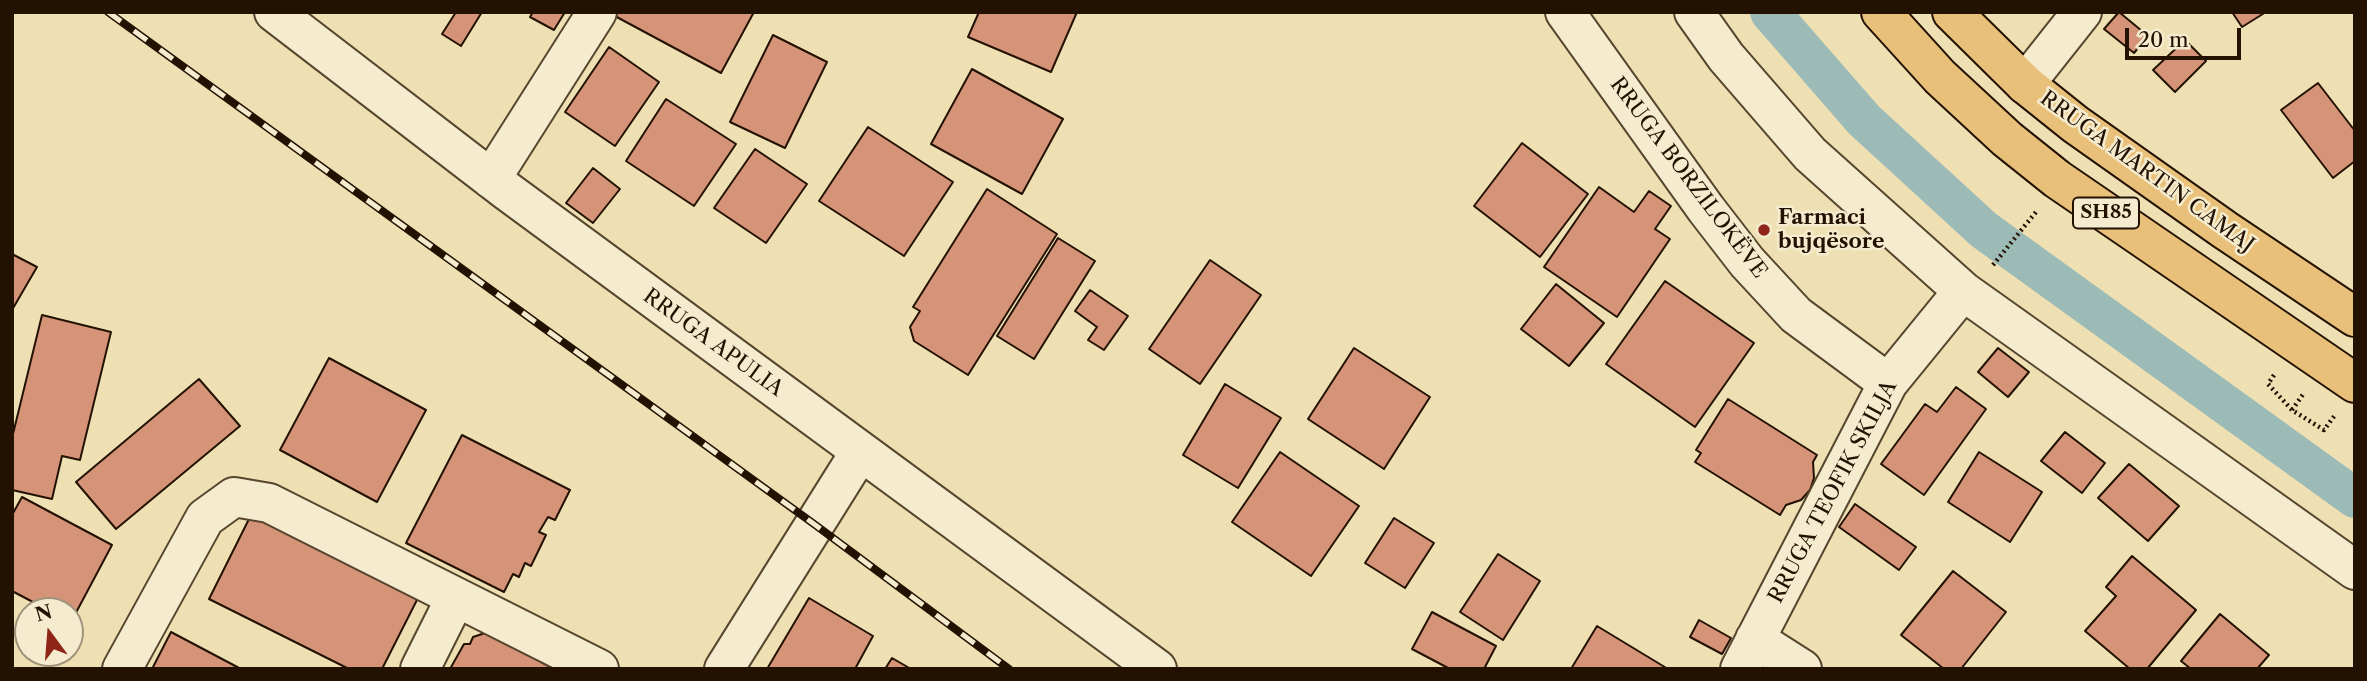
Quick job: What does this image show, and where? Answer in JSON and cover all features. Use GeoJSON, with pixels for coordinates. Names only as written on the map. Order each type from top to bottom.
{"type":"FeatureCollection","features":[{"type":"Feature","properties":{"kind":"highway","name":"SH85"},"geometry":{"type":"LineString","coordinates":[[1881,12],[1940,77],[2007,139],[2057,179],[2355,383]]}},
{"type":"Feature","properties":{"kind":"highway","name":"RRUGA MARTIN CAMAJ"},"geometry":{"type":"LineString","coordinates":[[1952,12],[2025,84],[2075,124],[2225,230],[2355,317]]}},
{"type":"Feature","properties":{"kind":"street","name":"RRUGA APULIA"},"geometry":{"type":"LineString","coordinates":[[274,12],[491,179],[1157,669]]}},
{"type":"Feature","properties":{"kind":"street"},"geometry":{"type":"LineString","coordinates":[[491,179],[597,12]]}},
{"type":"Feature","properties":{"kind":"street","name":"RRUGA BORZILOKËVE"},"geometry":{"type":"LineString","coordinates":[[1565,12],[1706,209],[1747,261],[1796,315],[1888,383]]}},
{"type":"Feature","properties":{"kind":"street"},"geometry":{"type":"LineString","coordinates":[[1694,12],[1726,57],[1810,155],[1963,291],[2355,570]]}},
{"type":"Feature","properties":{"kind":"street"},"geometry":{"type":"LineString","coordinates":[[2025,84],[2082,12]]}},
{"type":"Feature","properties":{"kind":"street","name":"RRUGA TEOFIK SKILJA"},"geometry":{"type":"LineString","coordinates":[[1747,654],[1888,383],[1963,291]]}},
{"type":"Feature","properties":{"kind":"street"},"geometry":{"type":"LineString","coordinates":[[724,669],[860,452]]}},
{"type":"Feature","properties":{"kind":"street"},"geometry":{"type":"LineString","coordinates":[[122,669],[205,519],[234,497],[269,503],[599,669]]}},
{"type":"Feature","properties":{"kind":"street"},"geometry":{"type":"LineString","coordinates":[[420,669],[456,597]]}},
{"type":"Feature","properties":{"kind":"street"},"geometry":{"type":"LineString","coordinates":[[1747,654],[1802,669]]}},
{"type":"Feature","properties":{"kind":"path"},"geometry":{"type":"LineString","coordinates":[[1993,265],[2039,209]]}},
{"type":"Feature","properties":{"kind":"path"},"geometry":{"type":"LineString","coordinates":[[2292,410],[2307,388]]}},
{"type":"Feature","properties":{"kind":"building"},"geometry":{"type":"Polygon","coordinates":[[[456,12],[482,12],[461,46],[442,34],[456,12]]]}},
{"type":"Feature","properties":{"kind":"building"},"geometry":{"type":"Polygon","coordinates":[[[533,12],[565,12],[554,30],[530,17],[533,12]]]}},
{"type":"Feature","properties":{"kind":"building"},"geometry":{"type":"Polygon","coordinates":[[[614,12],[754,12],[721,73],[613,15],[614,12]]]}},
{"type":"Feature","properties":{"kind":"building"},"geometry":{"type":"Polygon","coordinates":[[[979,12],[1077,12],[1051,72],[968,37],[979,12]]]}},
{"type":"Feature","properties":{"kind":"building"},"geometry":{"type":"Polygon","coordinates":[[[2119,12],[2148,36],[2134,53],[2104,29],[2119,12]]]}},
{"type":"Feature","properties":{"kind":"building"},"geometry":{"type":"Polygon","coordinates":[[[2232,12],[2266,12],[2242,27],[2232,12]]]}},
{"type":"Feature","properties":{"kind":"building"},"geometry":{"type":"Polygon","coordinates":[[[773,35],[827,62],[785,148],[730,122],[773,35]]]}},
{"type":"Feature","properties":{"kind":"building"},"geometry":{"type":"Polygon","coordinates":[[[2185,40],[2206,61],[2175,92],[2153,70],[2185,40]]]}},
{"type":"Feature","properties":{"kind":"building"},"geometry":{"type":"Polygon","coordinates":[[[609,47],[659,82],[615,146],[565,112],[609,47]]]}},
{"type":"Feature","properties":{"kind":"building"},"geometry":{"type":"Polygon","coordinates":[[[972,69],[1063,119],[1022,194],[931,144],[972,69]]]}},
{"type":"Feature","properties":{"kind":"building"},"geometry":{"type":"Polygon","coordinates":[[[2318,83],[2355,131],[2355,161],[2333,178],[2281,110],[2318,83]]]}},
{"type":"Feature","properties":{"kind":"building"},"geometry":{"type":"Polygon","coordinates":[[[666,99],[736,144],[694,206],[626,161],[666,99]]]}},
{"type":"Feature","properties":{"kind":"building"},"geometry":{"type":"Polygon","coordinates":[[[868,127],[953,182],[904,256],[819,201],[868,127]]]}},
{"type":"Feature","properties":{"kind":"building"},"geometry":{"type":"Polygon","coordinates":[[[1522,143],[1588,194],[1540,257],[1474,206],[1522,143]]]}},
{"type":"Feature","properties":{"kind":"building"},"geometry":{"type":"Polygon","coordinates":[[[755,149],[807,184],[766,243],[714,208],[755,149]]]}},
{"type":"Feature","properties":{"kind":"building"},"geometry":{"type":"Polygon","coordinates":[[[593,168],[620,189],[593,223],[566,203],[593,168]]]}},
{"type":"Feature","properties":{"kind":"building"},"geometry":{"type":"Polygon","coordinates":[[[1599,187],[1634,212],[1649,191],[1671,206],[1655,229],[1670,239],[1617,317],[1544,267],[1599,187]]]}},
{"type":"Feature","properties":{"kind":"building"},"geometry":{"type":"Polygon","coordinates":[[[987,189],[1057,234],[968,375],[914,341],[910,327],[920,311],[913,307],[987,189]]]}},
{"type":"Feature","properties":{"kind":"building"},"geometry":{"type":"Polygon","coordinates":[[[1058,238],[1095,261],[1034,359],[997,336],[1058,238]]]}},
{"type":"Feature","properties":{"kind":"building"},"geometry":{"type":"Polygon","coordinates":[[[12,254],[37,267],[12,310],[12,254]]]}},
{"type":"Feature","properties":{"kind":"building"},"geometry":{"type":"Polygon","coordinates":[[[1210,260],[1261,295],[1200,384],[1149,349],[1210,260]]]}},
{"type":"Feature","properties":{"kind":"building"},"geometry":{"type":"Polygon","coordinates":[[[1665,281],[1754,343],[1695,427],[1606,364],[1665,281]]]}},
{"type":"Feature","properties":{"kind":"building"},"geometry":{"type":"Polygon","coordinates":[[[1556,284],[1604,323],[1569,366],[1521,329],[1556,284]]]}},
{"type":"Feature","properties":{"kind":"building"},"geometry":{"type":"Polygon","coordinates":[[[1090,290],[1128,316],[1104,350],[1088,340],[1097,327],[1075,311],[1090,290]]]}},
{"type":"Feature","properties":{"kind":"building"},"geometry":{"type":"Polygon","coordinates":[[[42,315],[111,332],[80,460],[62,456],[52,499],[12,490],[12,438],[42,315]]]}},
{"type":"Feature","properties":{"kind":"building"},"geometry":{"type":"Polygon","coordinates":[[[1354,348],[1430,397],[1384,469],[1308,419],[1354,348]]]}},
{"type":"Feature","properties":{"kind":"building"},"geometry":{"type":"Polygon","coordinates":[[[1998,348],[2029,372],[2008,397],[1978,372],[1998,348]]]}},
{"type":"Feature","properties":{"kind":"building"},"geometry":{"type":"Polygon","coordinates":[[[329,358],[426,410],[377,502],[280,450],[329,358]]]}},
{"type":"Feature","properties":{"kind":"building"},"geometry":{"type":"Polygon","coordinates":[[[199,379],[240,426],[116,529],[76,482],[199,379]]]}},
{"type":"Feature","properties":{"kind":"building"},"geometry":{"type":"Polygon","coordinates":[[[1225,384],[1281,418],[1238,488],[1183,455],[1225,384]]]}},
{"type":"Feature","properties":{"kind":"building"},"geometry":{"type":"Polygon","coordinates":[[[1956,387],[1986,409],[1924,495],[1881,464],[1925,404],[1937,412],[1956,387]]]}},
{"type":"Feature","properties":{"kind":"building"},"geometry":{"type":"Polygon","coordinates":[[[1728,399],[1817,455],[1813,462],[1814,478],[1810,490],[1801,500],[1786,505],[1780,515],[1695,462],[1701,453],[1696,450],[1728,399]]]}},
{"type":"Feature","properties":{"kind":"building"},"geometry":{"type":"Polygon","coordinates":[[[2065,432],[2105,463],[2082,493],[2041,461],[2065,432]]]}},
{"type":"Feature","properties":{"kind":"building"},"geometry":{"type":"Polygon","coordinates":[[[462,435],[570,490],[555,520],[548,517],[539,532],[546,535],[531,566],[525,563],[519,577],[513,574],[504,592],[406,543],[462,435]]]}},
{"type":"Feature","properties":{"kind":"building"},"geometry":{"type":"Polygon","coordinates":[[[1280,452],[1359,506],[1311,576],[1232,522],[1280,452]]]}},
{"type":"Feature","properties":{"kind":"building"},"geometry":{"type":"Polygon","coordinates":[[[1979,452],[2042,492],[2010,542],[1948,502],[1979,452]]]}},
{"type":"Feature","properties":{"kind":"building"},"geometry":{"type":"Polygon","coordinates":[[[2129,464],[2179,506],[2148,541],[2098,498],[2129,464]]]}},
{"type":"Feature","properties":{"kind":"building"},"geometry":{"type":"Polygon","coordinates":[[[22,497],[112,545],[84,598],[23,597],[12,591],[12,515],[22,497]]]}},
{"type":"Feature","properties":{"kind":"building"},"geometry":{"type":"Polygon","coordinates":[[[1855,504],[1916,547],[1899,570],[1839,527],[1855,504]]]}},
{"type":"Feature","properties":{"kind":"building"},"geometry":{"type":"Polygon","coordinates":[[[253,511],[420,594],[382,669],[349,669],[209,599],[253,511]]]}},
{"type":"Feature","properties":{"kind":"building"},"geometry":{"type":"Polygon","coordinates":[[[1394,518],[1434,543],[1405,588],[1365,563],[1394,518]]]}},
{"type":"Feature","properties":{"kind":"building"},"geometry":{"type":"Polygon","coordinates":[[[1498,554],[1540,581],[1503,640],[1460,612],[1498,554]]]}},
{"type":"Feature","properties":{"kind":"building"},"geometry":{"type":"Polygon","coordinates":[[[2132,556],[2196,610],[2147,669],[2130,669],[2085,631],[2116,596],[2106,587],[2132,556]]]}},
{"type":"Feature","properties":{"kind":"building"},"geometry":{"type":"Polygon","coordinates":[[[1953,571],[2006,612],[1961,669],[1944,669],[1901,635],[1953,571]]]}},
{"type":"Feature","properties":{"kind":"building"},"geometry":{"type":"Polygon","coordinates":[[[809,598],[873,636],[855,669],[767,669],[809,598]]]}},
{"type":"Feature","properties":{"kind":"building"},"geometry":{"type":"Polygon","coordinates":[[[1432,612],[1496,646],[1484,669],[1450,669],[1412,649],[1432,612]]]}},
{"type":"Feature","properties":{"kind":"building"},"geometry":{"type":"Polygon","coordinates":[[[2220,614],[2269,655],[2257,669],[2191,669],[2181,661],[2220,614]]]}},
{"type":"Feature","properties":{"kind":"building"},"geometry":{"type":"Polygon","coordinates":[[[1699,620],[1731,638],[1722,654],[1690,637],[1699,620]]]}},
{"type":"Feature","properties":{"kind":"building"},"geometry":{"type":"Polygon","coordinates":[[[1597,626],[1668,669],[1571,669],[1597,626]]]}},
{"type":"Feature","properties":{"kind":"building"},"geometry":{"type":"Polygon","coordinates":[[[171,632],[241,669],[152,669],[171,632]]]}},
{"type":"Feature","properties":{"kind":"building"},"geometry":{"type":"Polygon","coordinates":[[[488,632],[554,669],[450,669],[464,644],[470,644],[473,637],[488,632]]]}},
{"type":"Feature","properties":{"kind":"building"},"geometry":{"type":"Polygon","coordinates":[[[892,658],[911,669],[885,669],[892,658]]]}},
{"type":"Feature","properties":{"kind":"waterway"},"geometry":{"type":"LineString","coordinates":[[1770,12],[1864,120],[1984,230],[2355,498]]}},
{"type":"Feature","properties":{"kind":"railway"},"geometry":{"type":"LineString","coordinates":[[108,12],[814,524],[1009,669]]}},
{"type":"Feature","properties":{"kind":"place","name":"Farmaci bujqësore"},"geometry":{"type":"Point","coordinates":[1764,230]}}]}
